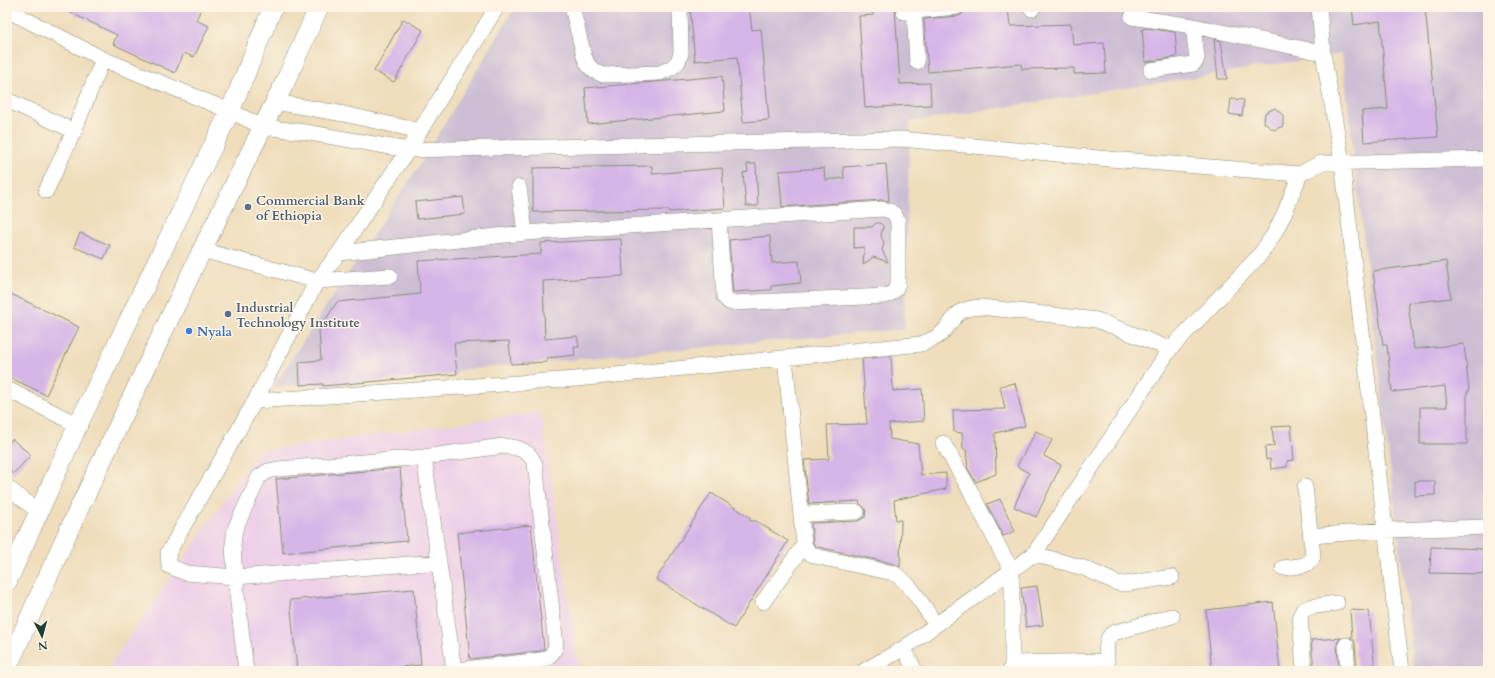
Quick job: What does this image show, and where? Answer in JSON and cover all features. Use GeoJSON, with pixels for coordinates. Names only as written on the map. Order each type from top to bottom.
{"type":"FeatureCollection","features":[{"type":"Feature","properties":{"kind":"main road"},"geometry":{"type":"LineString","coordinates":[[7,582],[78,425],[230,111],[273,7]]}},
{"type":"Feature","properties":{"kind":"main road"},"geometry":{"type":"LineString","coordinates":[[7,668],[67,534],[202,250],[275,102],[319,7]]}},
{"type":"Feature","properties":{"kind":"street"},"geometry":{"type":"LineString","coordinates":[[438,562],[235,577],[186,573],[168,566],[168,553],[255,400],[317,281],[339,253],[408,150],[497,7]]}},
{"type":"Feature","properties":{"kind":"street"},"geometry":{"type":"LineString","coordinates":[[572,7],[588,65],[594,71],[603,75],[660,73],[671,68],[678,62],[681,53],[680,7]]}},
{"type":"Feature","properties":{"kind":"street"},"geometry":{"type":"LineString","coordinates":[[917,62],[910,11],[957,7]]}},
{"type":"Feature","properties":{"kind":"street"},"geometry":{"type":"LineString","coordinates":[[1319,7],[1323,53],[1342,162],[1402,671]]}},
{"type":"Feature","properties":{"kind":"street"},"geometry":{"type":"LineString","coordinates":[[7,10],[103,59],[230,111],[262,127],[305,132],[408,150],[901,139],[1109,159],[1300,174],[1321,163],[1488,159]]}},
{"type":"Feature","properties":{"kind":"street"},"geometry":{"type":"LineString","coordinates":[[1132,17],[1193,26],[1323,53]]}},
{"type":"Feature","properties":{"kind":"street"},"geometry":{"type":"LineString","coordinates":[[1151,70],[1193,64],[1196,61],[1197,58],[1193,26]]}},
{"type":"Feature","properties":{"kind":"street"},"geometry":{"type":"LineString","coordinates":[[46,191],[74,131],[103,59]]}},
{"type":"Feature","properties":{"kind":"street"},"geometry":{"type":"LineString","coordinates":[[7,100],[74,131]]}},
{"type":"Feature","properties":{"kind":"street"},"geometry":{"type":"LineString","coordinates":[[275,102],[344,114],[420,131]]}},
{"type":"Feature","properties":{"kind":"street"},"geometry":{"type":"LineString","coordinates":[[864,671],[904,648],[1034,554],[1170,349],[1259,256],[1274,234],[1285,212],[1300,174]]}},
{"type":"Feature","properties":{"kind":"street"},"geometry":{"type":"LineString","coordinates":[[518,187],[525,233]]}},
{"type":"Feature","properties":{"kind":"street"},"geometry":{"type":"LineString","coordinates":[[339,253],[525,233],[882,209],[890,210],[896,216],[898,223],[898,283],[896,289],[893,293],[886,296],[733,304],[728,302],[724,297],[719,220]]}},
{"type":"Feature","properties":{"kind":"street"},"geometry":{"type":"LineString","coordinates":[[202,250],[317,281],[390,276]]}},
{"type":"Feature","properties":{"kind":"street"},"geometry":{"type":"LineString","coordinates":[[255,400],[576,379],[921,344],[940,334],[958,313],[968,308],[981,307],[1097,320],[1170,349]]}},
{"type":"Feature","properties":{"kind":"street"},"geometry":{"type":"LineString","coordinates":[[785,358],[804,546],[809,553],[819,557],[893,573],[908,585],[936,625]]}},
{"type":"Feature","properties":{"kind":"street"},"geometry":{"type":"LineString","coordinates":[[7,389],[78,425]]}},
{"type":"Feature","properties":{"kind":"street"},"geometry":{"type":"LineString","coordinates":[[943,443],[972,492],[1004,557],[1012,569],[1011,667],[1107,666],[1108,636],[1113,633],[1172,616]]}},
{"type":"Feature","properties":{"kind":"street"},"geometry":{"type":"LineString","coordinates":[[246,671],[235,577],[233,546],[235,529],[259,477],[268,471],[278,469],[424,457],[502,446],[515,447],[524,450],[532,457],[535,464],[556,644],[554,652],[549,657],[542,660],[451,671],[424,457]]}},
{"type":"Feature","properties":{"kind":"street"},"geometry":{"type":"LineString","coordinates":[[7,487],[38,511]]}},
{"type":"Feature","properties":{"kind":"street"},"geometry":{"type":"LineString","coordinates":[[1283,568],[1309,564],[1312,561],[1313,556],[1305,487]]}},
{"type":"Feature","properties":{"kind":"street"},"geometry":{"type":"LineString","coordinates":[[801,514],[857,512]]}},
{"type":"Feature","properties":{"kind":"street"},"geometry":{"type":"LineString","coordinates":[[1311,536],[1385,530],[1488,527]]}},
{"type":"Feature","properties":{"kind":"street"},"geometry":{"type":"LineString","coordinates":[[763,602],[804,546]]}},
{"type":"Feature","properties":{"kind":"street"},"geometry":{"type":"LineString","coordinates":[[1034,554],[1084,568],[1117,583],[1125,584],[1172,577]]}},
{"type":"Feature","properties":{"kind":"street"},"geometry":{"type":"LineString","coordinates":[[1304,671],[1300,616],[1303,610],[1310,607],[1337,603]]}},
{"type":"Feature","properties":{"kind":"street"},"geometry":{"type":"LineString","coordinates":[[1346,645],[1348,671]]}},
{"type":"Feature","properties":{"kind":"street"},"geometry":{"type":"LineString","coordinates":[[904,648],[914,671]]}},
{"type":"Feature","properties":{"kind":"shaded area"},"geometry":{"type":"Polygon","coordinates":[[[515,7],[1488,7],[1488,671],[1414,671],[1342,54],[910,122],[904,329],[273,387],[421,163],[515,7]]]}},
{"type":"Feature","properties":{"kind":"shaded area"},"geometry":{"type":"Polygon","coordinates":[[[541,412],[579,671],[106,671],[258,451],[541,412]]]}},
{"type":"Feature","properties":{"kind":"building"},"geometry":{"type":"Polygon","coordinates":[[[59,7],[202,7],[196,20],[209,26],[194,57],[184,53],[175,73],[113,44],[117,35],[59,7]]]}},
{"type":"Feature","properties":{"kind":"building"},"geometry":{"type":"Polygon","coordinates":[[[690,7],[749,7],[752,30],[761,29],[769,120],[743,122],[737,57],[695,61],[690,7]]]}},
{"type":"Feature","properties":{"kind":"building"},"geometry":{"type":"Polygon","coordinates":[[[873,7],[895,7],[900,84],[930,83],[931,105],[865,108],[859,16],[873,15],[873,7]]]}},
{"type":"Feature","properties":{"kind":"building"},"geometry":{"type":"Polygon","coordinates":[[[966,7],[976,7],[976,10],[1008,8],[1010,26],[1071,24],[1073,45],[1104,43],[1106,73],[1074,74],[1074,68],[1022,69],[1021,64],[928,72],[924,19],[958,16],[962,14],[966,7]]]}},
{"type":"Feature","properties":{"kind":"building"},"geometry":{"type":"Polygon","coordinates":[[[1352,7],[1425,7],[1438,137],[1364,142],[1362,111],[1388,109],[1380,21],[1354,25],[1352,7]]]}},
{"type":"Feature","properties":{"kind":"building"},"geometry":{"type":"Polygon","coordinates":[[[403,19],[423,30],[394,82],[374,71],[403,19]]]}},
{"type":"Feature","properties":{"kind":"building"},"geometry":{"type":"Polygon","coordinates":[[[1148,28],[1175,32],[1177,57],[1145,62],[1142,29],[1148,28]]]}},
{"type":"Feature","properties":{"kind":"building"},"geometry":{"type":"Polygon","coordinates":[[[1214,39],[1221,41],[1227,79],[1218,79],[1214,39]]]}},
{"type":"Feature","properties":{"kind":"building"},"geometry":{"type":"Polygon","coordinates":[[[722,76],[725,111],[588,124],[585,88],[722,76]]]}},
{"type":"Feature","properties":{"kind":"building"},"geometry":{"type":"Polygon","coordinates":[[[1231,99],[1244,100],[1242,116],[1229,114],[1231,99]]]}},
{"type":"Feature","properties":{"kind":"building"},"geometry":{"type":"Polygon","coordinates":[[[1275,108],[1283,115],[1283,126],[1274,130],[1264,123],[1265,113],[1275,108]]]}},
{"type":"Feature","properties":{"kind":"building"},"geometry":{"type":"Polygon","coordinates":[[[747,164],[756,164],[758,206],[746,206],[743,173],[748,172],[747,164]]]}},
{"type":"Feature","properties":{"kind":"building"},"geometry":{"type":"Polygon","coordinates":[[[886,164],[889,201],[881,200],[782,207],[779,171],[824,168],[825,180],[844,178],[843,167],[886,164]]]}},
{"type":"Feature","properties":{"kind":"building"},"geometry":{"type":"Polygon","coordinates":[[[652,166],[652,174],[722,168],[725,208],[669,212],[669,210],[533,212],[533,168],[652,166]]]}},
{"type":"Feature","properties":{"kind":"building"},"geometry":{"type":"Polygon","coordinates":[[[463,197],[465,214],[417,219],[415,202],[463,197]]]}},
{"type":"Feature","properties":{"kind":"building"},"geometry":{"type":"Polygon","coordinates":[[[876,223],[880,223],[883,226],[881,236],[884,243],[882,250],[888,262],[873,257],[863,265],[864,247],[854,248],[854,227],[872,227],[876,223]]]}},
{"type":"Feature","properties":{"kind":"building"},"geometry":{"type":"Polygon","coordinates":[[[80,233],[110,245],[104,259],[74,247],[80,233]]]}},
{"type":"Feature","properties":{"kind":"building"},"geometry":{"type":"Polygon","coordinates":[[[770,236],[772,263],[799,261],[801,283],[771,286],[771,290],[733,292],[729,240],[770,236]]]}},
{"type":"Feature","properties":{"kind":"building"},"geometry":{"type":"Polygon","coordinates":[[[621,239],[623,276],[543,281],[545,339],[577,336],[579,347],[574,347],[575,355],[547,358],[547,362],[511,364],[509,341],[454,343],[457,374],[323,386],[323,384],[300,385],[299,362],[321,360],[319,330],[337,302],[420,294],[418,261],[541,254],[541,243],[621,239]]]}},
{"type":"Feature","properties":{"kind":"building"},"geometry":{"type":"Polygon","coordinates":[[[1446,261],[1451,298],[1408,303],[1414,349],[1464,344],[1469,392],[1467,392],[1467,444],[1420,444],[1420,407],[1447,407],[1445,386],[1392,392],[1387,345],[1383,345],[1373,271],[1446,261]]]}},
{"type":"Feature","properties":{"kind":"building"},"geometry":{"type":"Polygon","coordinates":[[[7,292],[79,327],[46,395],[7,376],[7,292]]]}},
{"type":"Feature","properties":{"kind":"building"},"geometry":{"type":"Polygon","coordinates":[[[891,356],[893,391],[922,389],[924,421],[889,424],[890,439],[918,444],[921,475],[946,473],[946,489],[894,500],[896,520],[901,520],[900,567],[895,564],[815,546],[813,542],[811,523],[858,521],[865,517],[866,511],[859,501],[809,504],[804,460],[829,459],[827,425],[867,424],[862,359],[891,356]]]}},
{"type":"Feature","properties":{"kind":"building"},"geometry":{"type":"Polygon","coordinates":[[[1015,383],[1025,426],[995,433],[996,474],[976,482],[968,469],[966,450],[963,449],[962,433],[954,432],[953,410],[1005,409],[1000,386],[1015,383]]]}},
{"type":"Feature","properties":{"kind":"building"},"geometry":{"type":"Polygon","coordinates":[[[1291,426],[1294,460],[1287,461],[1287,467],[1271,469],[1270,459],[1266,460],[1265,447],[1274,446],[1272,427],[1291,426]]]}},
{"type":"Feature","properties":{"kind":"building"},"geometry":{"type":"Polygon","coordinates":[[[1036,431],[1052,440],[1044,456],[1061,465],[1036,517],[1014,507],[1029,473],[1017,466],[1036,431]]]}},
{"type":"Feature","properties":{"kind":"building"},"geometry":{"type":"Polygon","coordinates":[[[12,439],[31,455],[13,474],[7,468],[7,445],[12,439]]]}},
{"type":"Feature","properties":{"kind":"building"},"geometry":{"type":"Polygon","coordinates":[[[400,468],[407,541],[283,553],[276,479],[400,468]]]}},
{"type":"Feature","properties":{"kind":"building"},"geometry":{"type":"Polygon","coordinates":[[[1415,481],[1435,481],[1435,495],[1415,496],[1415,481]]]}},
{"type":"Feature","properties":{"kind":"building"},"geometry":{"type":"Polygon","coordinates":[[[711,493],[750,517],[750,521],[756,521],[788,541],[734,628],[656,579],[711,493]]]}},
{"type":"Feature","properties":{"kind":"building"},"geometry":{"type":"Polygon","coordinates":[[[1000,499],[1015,531],[1003,536],[987,504],[1000,499]]]}},
{"type":"Feature","properties":{"kind":"building"},"geometry":{"type":"Polygon","coordinates":[[[531,525],[544,649],[540,651],[470,659],[457,533],[531,525]]]}},
{"type":"Feature","properties":{"kind":"building"},"geometry":{"type":"Polygon","coordinates":[[[1431,547],[1484,549],[1484,574],[1430,573],[1431,547]]]}},
{"type":"Feature","properties":{"kind":"building"},"geometry":{"type":"Polygon","coordinates":[[[1037,586],[1043,625],[1026,627],[1021,588],[1037,586]]]}},
{"type":"Feature","properties":{"kind":"building"},"geometry":{"type":"Polygon","coordinates":[[[414,589],[421,665],[355,671],[297,671],[290,600],[414,589]]]}},
{"type":"Feature","properties":{"kind":"building"},"geometry":{"type":"Polygon","coordinates":[[[1273,602],[1280,671],[1212,671],[1206,610],[1273,602]]]}},
{"type":"Feature","properties":{"kind":"building"},"geometry":{"type":"Polygon","coordinates":[[[1350,610],[1369,611],[1375,671],[1357,671],[1355,644],[1354,640],[1350,637],[1352,637],[1350,610]]]}},
{"type":"Feature","properties":{"kind":"building"},"geometry":{"type":"Polygon","coordinates":[[[1341,638],[1337,645],[1339,671],[1314,671],[1311,640],[1341,638]]]}},
{"type":"Feature","properties":{"kind":"place","name":"Commercial Bank of Ethiopia"},"geometry":{"type":"Point","coordinates":[248,207]}},
{"type":"Feature","properties":{"kind":"place","name":"Industrial Technology Institute"},"geometry":{"type":"Point","coordinates":[228,314]}},
{"type":"Feature","properties":{"kind":"place","name":"Nyala"},"geometry":{"type":"Point","coordinates":[189,331]}}]}
